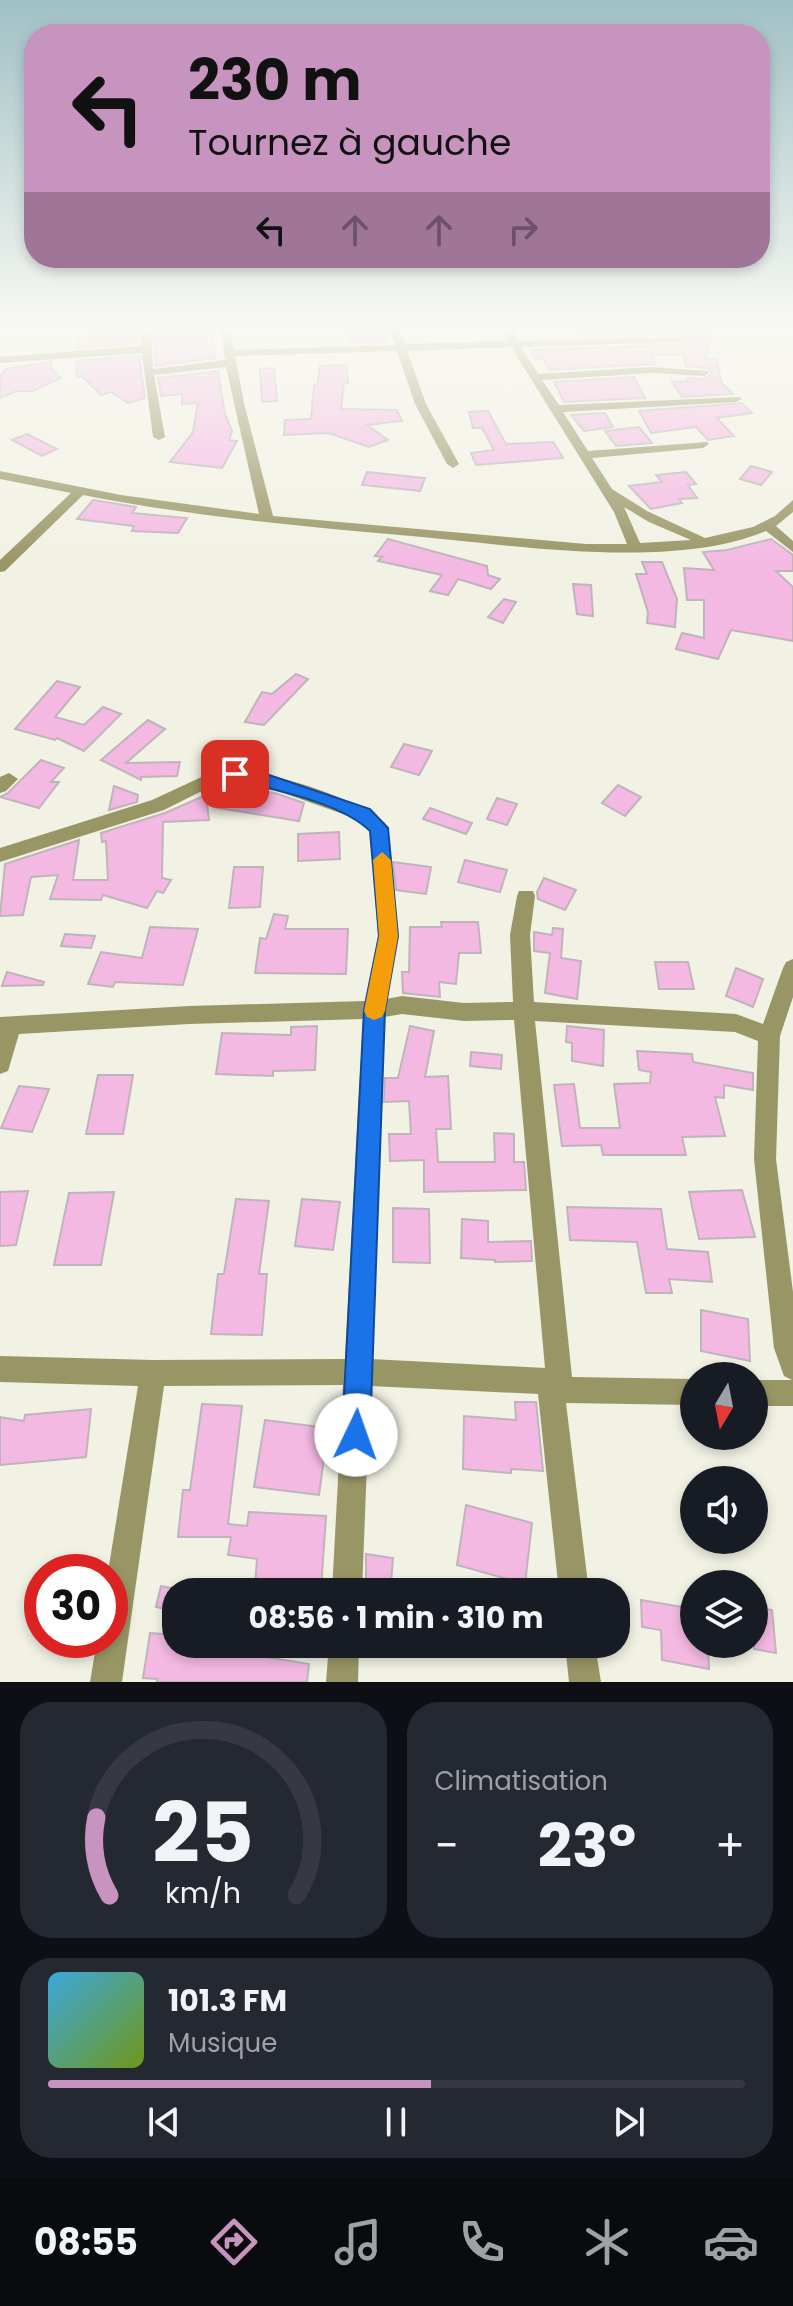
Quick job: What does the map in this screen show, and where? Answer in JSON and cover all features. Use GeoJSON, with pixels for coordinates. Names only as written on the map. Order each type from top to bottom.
{"type":"FeatureCollection","features":[{"type":"Feature","properties":{"kind":"street"},"geometry":{"type":"LineString","coordinates":[[154,406],[159,437]]}},
{"type":"Feature","properties":{"kind":"street"},"geometry":{"type":"LineString","coordinates":[[241,406],[267,519]]}},
{"type":"Feature","properties":{"kind":"street"},"geometry":{"type":"LineString","coordinates":[[422,406],[453,464]]}},
{"type":"Feature","properties":{"kind":"street"},"geometry":{"type":"LineString","coordinates":[[600,406],[554,409],[620,512],[634,545]]}},
{"type":"Feature","properties":{"kind":"street"},"geometry":{"type":"LineString","coordinates":[[583,455],[703,444]]}},
{"type":"Feature","properties":{"kind":"street"},"geometry":{"type":"LineString","coordinates":[[0,475],[79,492],[267,519],[586,548],[711,542],[770,527],[789,512],[793,504]]}},
{"type":"Feature","properties":{"kind":"street"},"geometry":{"type":"LineString","coordinates":[[596,477],[626,505],[677,530],[711,542]]}},
{"type":"Feature","properties":{"kind":"street"},"geometry":{"type":"LineString","coordinates":[[0,568],[79,492]]}},
{"type":"Feature","properties":{"kind":"street"},"geometry":{"type":"LineString","coordinates":[[770,527],[793,548]]}},
{"type":"Feature","properties":{"kind":"street"},"geometry":{"type":"LineString","coordinates":[[0,855],[158,805],[189,788],[235,774],[260,778],[363,814],[379,828],[388,936],[374,1010],[348,1578]]}},
{"type":"Feature","properties":{"kind":"street"},"geometry":{"type":"LineString","coordinates":[[526,896],[520,935],[524,1011],[573,1578]]}},
{"type":"Feature","properties":{"kind":"street"},"geometry":{"type":"LineString","coordinates":[[793,968],[769,1036],[765,1159],[787,1348],[793,1367]]}},
{"type":"Feature","properties":{"kind":"street"},"geometry":{"type":"LineString","coordinates":[[0,1064],[5,1025],[189,1015],[374,1010],[402,1005],[464,1012],[524,1011],[736,1023],[769,1036]]}},
{"type":"Feature","properties":{"kind":"street"},"geometry":{"type":"LineString","coordinates":[[0,1369],[153,1373],[359,1372],[680,1391]]}},
{"type":"Feature","properties":{"kind":"street"},"geometry":{"type":"LineString","coordinates":[[106,1682],[153,1373]]}},
{"type":"Feature","properties":{"kind":"street"},"geometry":{"type":"LineString","coordinates":[[768,1393],[793,1393]]}},
{"type":"Feature","properties":{"kind":"street"},"geometry":{"type":"LineString","coordinates":[[342,1682],[343,1658]]}},
{"type":"Feature","properties":{"kind":"street"},"geometry":{"type":"LineString","coordinates":[[582,1658],[585,1682]]}},
{"type":"Feature","properties":{"kind":"building"},"geometry":{"type":"Polygon","coordinates":[[[197,406],[224,406],[232,431],[229,440],[237,441],[222,468],[170,462],[193,432],[197,406]]]}},
{"type":"Feature","properties":{"kind":"building"},"geometry":{"type":"Polygon","coordinates":[[[312,406],[341,406],[341,409],[397,410],[402,421],[367,425],[388,440],[369,447],[329,433],[284,435],[285,420],[311,419],[312,406]]]}},
{"type":"Feature","properties":{"kind":"building"},"geometry":{"type":"Polygon","coordinates":[[[745,406],[752,413],[717,418],[734,436],[708,440],[696,427],[651,433],[639,411],[745,406]]]}},
{"type":"Feature","properties":{"kind":"building"},"geometry":{"type":"Polygon","coordinates":[[[488,411],[506,444],[553,442],[563,458],[476,465],[471,453],[494,450],[482,428],[473,428],[469,412],[488,411]]]}},
{"type":"Feature","properties":{"kind":"building"},"geometry":{"type":"Polygon","coordinates":[[[605,413],[613,427],[584,431],[571,415],[605,413]]]}},
{"type":"Feature","properties":{"kind":"building"},"geometry":{"type":"Polygon","coordinates":[[[639,427],[652,443],[616,446],[605,431],[639,427]]]}},
{"type":"Feature","properties":{"kind":"building"},"geometry":{"type":"Polygon","coordinates":[[[27,434],[57,449],[42,456],[12,440],[27,434]]]}},
{"type":"Feature","properties":{"kind":"building"},"geometry":{"type":"Polygon","coordinates":[[[751,466],[772,472],[761,485],[740,479],[751,466]]]}},
{"type":"Feature","properties":{"kind":"building"},"geometry":{"type":"Polygon","coordinates":[[[367,472],[425,478],[420,491],[362,485],[367,472]]]}},
{"type":"Feature","properties":{"kind":"building"},"geometry":{"type":"Polygon","coordinates":[[[686,472],[696,484],[688,485],[697,498],[679,499],[682,503],[651,509],[629,486],[662,482],[656,475],[686,472]]]}},
{"type":"Feature","properties":{"kind":"building"},"geometry":{"type":"Polygon","coordinates":[[[93,500],[136,507],[132,513],[187,518],[178,533],[132,531],[134,526],[77,519],[93,500]]]}},
{"type":"Feature","properties":{"kind":"building"},"geometry":{"type":"Polygon","coordinates":[[[388,539],[487,566],[488,575],[500,579],[491,589],[458,579],[448,595],[430,591],[442,575],[378,561],[382,557],[375,556],[388,539]]]}},
{"type":"Feature","properties":{"kind":"building"},"geometry":{"type":"Polygon","coordinates":[[[771,539],[793,555],[793,571],[776,571],[793,587],[793,641],[731,630],[718,659],[676,649],[682,633],[704,638],[704,600],[687,600],[684,568],[714,570],[703,552],[727,550],[771,539]]]}},
{"type":"Feature","properties":{"kind":"building"},"geometry":{"type":"Polygon","coordinates":[[[642,562],[662,562],[677,599],[675,627],[647,623],[648,612],[636,574],[647,574],[642,562]]]}},
{"type":"Feature","properties":{"kind":"building"},"geometry":{"type":"Polygon","coordinates":[[[573,584],[591,585],[593,616],[577,614],[573,584]]]}},
{"type":"Feature","properties":{"kind":"building"},"geometry":{"type":"Polygon","coordinates":[[[504,599],[516,602],[503,623],[488,617],[504,599]]]}},
{"type":"Feature","properties":{"kind":"building"},"geometry":{"type":"Polygon","coordinates":[[[296,674],[308,679],[264,725],[245,722],[262,692],[272,694],[296,674]]]}},
{"type":"Feature","properties":{"kind":"building"},"geometry":{"type":"Polygon","coordinates":[[[57,681],[80,687],[55,717],[84,725],[103,707],[121,714],[84,751],[57,738],[15,729],[57,681]]]}},
{"type":"Feature","properties":{"kind":"building"},"geometry":{"type":"Polygon","coordinates":[[[148,720],[165,729],[126,763],[180,762],[177,776],[141,777],[141,780],[101,760],[148,720]]]}},
{"type":"Feature","properties":{"kind":"building"},"geometry":{"type":"Polygon","coordinates":[[[404,744],[432,751],[419,775],[391,767],[404,744]]]}},
{"type":"Feature","properties":{"kind":"building"},"geometry":{"type":"Polygon","coordinates":[[[41,760],[64,768],[51,782],[59,782],[39,808],[0,797],[8,793],[41,760]]]}},
{"type":"Feature","properties":{"kind":"building"},"geometry":{"type":"Polygon","coordinates":[[[618,785],[641,797],[625,816],[602,803],[618,785]]]}},
{"type":"Feature","properties":{"kind":"building"},"geometry":{"type":"Polygon","coordinates":[[[114,786],[138,795],[137,802],[109,810],[114,786]]]}},
{"type":"Feature","properties":{"kind":"building"},"geometry":{"type":"Polygon","coordinates":[[[227,787],[275,793],[304,803],[299,821],[218,808],[227,787]]]}},
{"type":"Feature","properties":{"kind":"building"},"geometry":{"type":"Polygon","coordinates":[[[206,795],[209,820],[163,822],[162,878],[171,880],[163,893],[157,891],[147,908],[103,895],[101,900],[50,899],[58,875],[31,877],[23,915],[0,916],[5,864],[79,840],[73,880],[108,880],[106,841],[102,842],[101,833],[165,813],[206,795]]]}},
{"type":"Feature","properties":{"kind":"building"},"geometry":{"type":"Polygon","coordinates":[[[497,798],[517,804],[507,825],[487,819],[497,798]]]}},
{"type":"Feature","properties":{"kind":"building"},"geometry":{"type":"Polygon","coordinates":[[[430,808],[472,823],[466,834],[423,819],[430,808]]]}},
{"type":"Feature","properties":{"kind":"building"},"geometry":{"type":"Polygon","coordinates":[[[339,832],[340,859],[298,861],[298,834],[339,832]]]}},
{"type":"Feature","properties":{"kind":"building"},"geometry":{"type":"Polygon","coordinates":[[[465,860],[507,870],[500,892],[458,882],[465,860]]]}},
{"type":"Feature","properties":{"kind":"building"},"geometry":{"type":"Polygon","coordinates":[[[393,862],[431,867],[426,894],[396,890],[393,862]]]}},
{"type":"Feature","properties":{"kind":"building"},"geometry":{"type":"Polygon","coordinates":[[[234,867],[263,867],[260,907],[229,908],[234,867]]]}},
{"type":"Feature","properties":{"kind":"building"},"geometry":{"type":"Polygon","coordinates":[[[544,878],[576,890],[565,910],[538,899],[537,892],[544,878]]]}},
{"type":"Feature","properties":{"kind":"building"},"geometry":{"type":"Polygon","coordinates":[[[274,914],[288,916],[285,929],[348,929],[346,974],[255,973],[260,938],[266,939],[274,914]]]}},
{"type":"Feature","properties":{"kind":"building"},"geometry":{"type":"Polygon","coordinates":[[[441,922],[478,922],[481,953],[459,953],[456,984],[439,982],[440,997],[403,993],[402,972],[409,972],[410,927],[442,927],[441,922]]]}},
{"type":"Feature","properties":{"kind":"building"},"geometry":{"type":"Polygon","coordinates":[[[150,927],[198,929],[183,985],[115,982],[113,987],[88,984],[101,952],[142,958],[150,927]]]}},
{"type":"Feature","properties":{"kind":"building"},"geometry":{"type":"Polygon","coordinates":[[[553,928],[563,929],[561,958],[581,961],[577,999],[545,993],[550,953],[534,951],[534,932],[552,935],[553,928]]]}},
{"type":"Feature","properties":{"kind":"building"},"geometry":{"type":"Polygon","coordinates":[[[65,934],[95,936],[91,948],[61,946],[65,934]]]}},
{"type":"Feature","properties":{"kind":"building"},"geometry":{"type":"Polygon","coordinates":[[[655,962],[688,962],[694,989],[659,989],[655,962]]]}},
{"type":"Feature","properties":{"kind":"building"},"geometry":{"type":"Polygon","coordinates":[[[736,968],[763,979],[753,1007],[726,996],[736,968]]]}},
{"type":"Feature","properties":{"kind":"building"},"geometry":{"type":"Polygon","coordinates":[[[7,972],[44,982],[43,985],[2,986],[7,972]]]}},
{"type":"Feature","properties":{"kind":"building"},"geometry":{"type":"Polygon","coordinates":[[[317,1026],[315,1070],[273,1071],[273,1076],[216,1074],[222,1033],[291,1035],[291,1027],[317,1026]]]}},
{"type":"Feature","properties":{"kind":"building"},"geometry":{"type":"Polygon","coordinates":[[[410,1026],[434,1031],[425,1077],[448,1076],[451,1129],[436,1129],[438,1162],[495,1162],[494,1133],[514,1134],[514,1162],[524,1162],[526,1190],[424,1192],[424,1160],[390,1161],[389,1134],[411,1134],[409,1101],[384,1102],[385,1078],[398,1078],[410,1026]]]}},
{"type":"Feature","properties":{"kind":"building"},"geometry":{"type":"Polygon","coordinates":[[[567,1026],[604,1030],[603,1066],[572,1061],[572,1043],[566,1042],[567,1026]]]}},
{"type":"Feature","properties":{"kind":"building"},"geometry":{"type":"Polygon","coordinates":[[[637,1051],[692,1054],[693,1062],[753,1073],[753,1090],[724,1085],[724,1098],[715,1097],[725,1136],[682,1137],[686,1155],[603,1155],[601,1145],[562,1146],[554,1085],[574,1084],[580,1128],[620,1128],[614,1084],[650,1083],[651,1072],[639,1070],[637,1051]]]}},
{"type":"Feature","properties":{"kind":"building"},"geometry":{"type":"Polygon","coordinates":[[[471,1052],[502,1055],[501,1069],[470,1066],[471,1052]]]}},
{"type":"Feature","properties":{"kind":"building"},"geometry":{"type":"Polygon","coordinates":[[[98,1075],[133,1075],[123,1134],[86,1134],[98,1075]]]}},
{"type":"Feature","properties":{"kind":"building"},"geometry":{"type":"Polygon","coordinates":[[[19,1086],[49,1089],[32,1132],[1,1128],[19,1086]]]}},
{"type":"Feature","properties":{"kind":"building"},"geometry":{"type":"Polygon","coordinates":[[[742,1190],[755,1237],[699,1239],[689,1192],[742,1190]]]}},
{"type":"Feature","properties":{"kind":"building"},"geometry":{"type":"Polygon","coordinates":[[[28,1191],[16,1245],[0,1246],[0,1192],[28,1191]]]}},
{"type":"Feature","properties":{"kind":"building"},"geometry":{"type":"Polygon","coordinates":[[[114,1192],[101,1265],[54,1265],[69,1193],[114,1192]]]}},
{"type":"Feature","properties":{"kind":"building"},"geometry":{"type":"Polygon","coordinates":[[[236,1199],[269,1201],[259,1274],[267,1274],[262,1335],[211,1334],[218,1274],[224,1274],[236,1199]]]}},
{"type":"Feature","properties":{"kind":"building"},"geometry":{"type":"Polygon","coordinates":[[[302,1199],[340,1202],[333,1250],[295,1246],[302,1199]]]}},
{"type":"Feature","properties":{"kind":"building"},"geometry":{"type":"Polygon","coordinates":[[[567,1207],[661,1209],[667,1249],[708,1252],[712,1282],[669,1279],[672,1293],[646,1293],[637,1242],[570,1240],[567,1207]]]}},
{"type":"Feature","properties":{"kind":"building"},"geometry":{"type":"Polygon","coordinates":[[[393,1208],[429,1209],[430,1263],[393,1262],[393,1208]]]}},
{"type":"Feature","properties":{"kind":"building"},"geometry":{"type":"Polygon","coordinates":[[[462,1219],[488,1221],[488,1242],[531,1241],[532,1261],[495,1262],[461,1258],[462,1219]]]}},
{"type":"Feature","properties":{"kind":"building"},"geometry":{"type":"Polygon","coordinates":[[[701,1310],[748,1319],[750,1361],[701,1351],[701,1310]]]}},
{"type":"Feature","properties":{"kind":"building"},"geometry":{"type":"Polygon","coordinates":[[[515,1402],[536,1402],[543,1471],[511,1469],[511,1473],[463,1469],[464,1416],[516,1420],[515,1402]]]}},
{"type":"Feature","properties":{"kind":"building"},"geometry":{"type":"Polygon","coordinates":[[[202,1404],[242,1406],[228,1524],[247,1526],[249,1512],[326,1516],[322,1578],[256,1578],[257,1559],[228,1555],[231,1537],[178,1537],[183,1490],[190,1490],[202,1404]]]}},
{"type":"Feature","properties":{"kind":"building"},"geometry":{"type":"Polygon","coordinates":[[[91,1409],[86,1457],[0,1465],[0,1417],[24,1421],[25,1415],[91,1409]]]}},
{"type":"Feature","properties":{"kind":"building"},"geometry":{"type":"Polygon","coordinates":[[[265,1420],[328,1428],[319,1495],[254,1487],[265,1420]]]}},
{"type":"Feature","properties":{"kind":"building"},"geometry":{"type":"Polygon","coordinates":[[[466,1505],[532,1523],[526,1578],[504,1578],[457,1565],[466,1505]]]}},
{"type":"Feature","properties":{"kind":"building"},"geometry":{"type":"Polygon","coordinates":[[[366,1554],[393,1558],[391,1578],[366,1578],[366,1554]]]}},
{"type":"Feature","properties":{"kind":"building"},"geometry":{"type":"Polygon","coordinates":[[[161,1586],[162,1586],[162,1608],[156,1607],[161,1586]]]}},
{"type":"Feature","properties":{"kind":"building"},"geometry":{"type":"Polygon","coordinates":[[[641,1600],[680,1607],[680,1658],[709,1658],[709,1669],[662,1660],[661,1630],[642,1627],[641,1600]]]}},
{"type":"Feature","properties":{"kind":"building"},"geometry":{"type":"Polygon","coordinates":[[[768,1609],[772,1610],[776,1653],[768,1652],[768,1609]]]}},
{"type":"Feature","properties":{"kind":"building"},"geometry":{"type":"Polygon","coordinates":[[[150,1633],[162,1634],[162,1658],[272,1658],[309,1664],[307,1682],[157,1682],[157,1679],[143,1678],[150,1633]]]}},
{"type":"Feature","properties":{"kind":"slow traffic"},"geometry":{"type":"LineString","coordinates":[[374,1011],[388,936],[382,860]]}},
{"type":"Feature","properties":{"kind":"route"},"geometry":{"type":"LineString","coordinates":[[235,774],[260,778],[363,814],[379,828],[388,936],[374,1010],[356,1435]]}}]}
